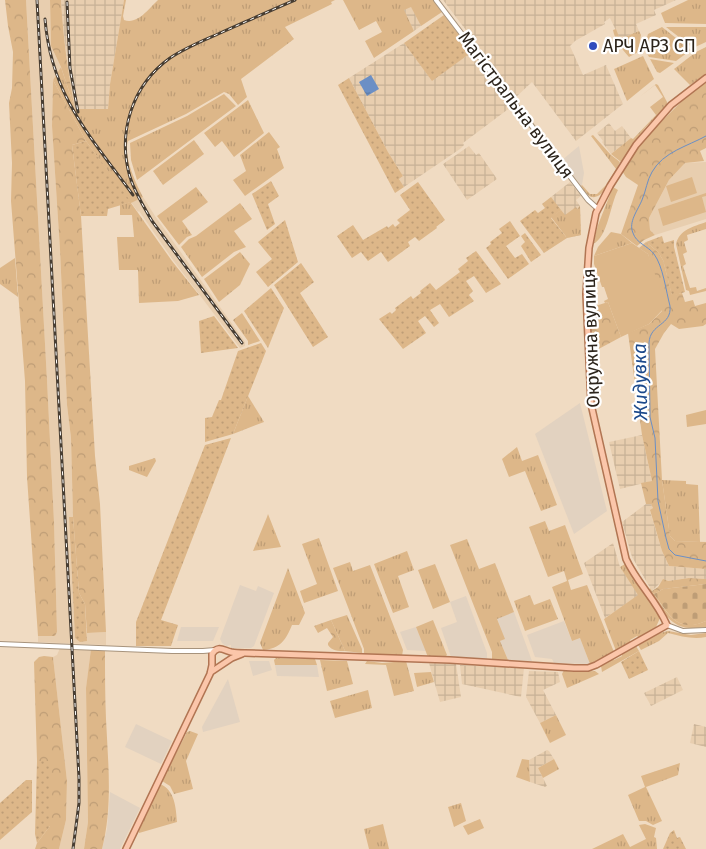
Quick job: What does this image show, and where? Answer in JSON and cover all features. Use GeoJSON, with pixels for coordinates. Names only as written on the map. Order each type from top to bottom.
{"type":"FeatureCollection","features":[{"type":"Feature","properties":{"kind":"main road","name":"Окружна вулиця"},"geometry":{"type":"LineString","coordinates":[[666,625],[659,608],[638,580],[626,559],[591,404],[586,278],[589,248],[596,213],[623,164],[651,126],[675,102],[706,78]]}},
{"type":"Feature","properties":{"kind":"main road"},"geometry":{"type":"LineString","coordinates":[[126,849],[210,674],[212,654],[215,650],[221,648],[245,653],[450,660],[558,668],[588,668],[666,625]]}},
{"type":"Feature","properties":{"kind":"main road"},"geometry":{"type":"LineString","coordinates":[[226,650],[229,655],[228,662]]}},
{"type":"Feature","properties":{"kind":"main road"},"geometry":{"type":"LineString","coordinates":[[210,674],[232,658],[245,653]]}},
{"type":"Feature","properties":{"kind":"main road"},"geometry":{"type":"LineString","coordinates":[[212,659],[220,666]]}},
{"type":"Feature","properties":{"kind":"street","name":"Магістральна вулиця"},"geometry":{"type":"LineString","coordinates":[[436,0],[588,200],[598,209]]}},
{"type":"Feature","properties":{"kind":"street"},"geometry":{"type":"LineString","coordinates":[[666,625],[683,631],[706,630]]}},
{"type":"Feature","properties":{"kind":"street"},"geometry":{"type":"LineString","coordinates":[[0,644],[215,650]]}},
{"type":"Feature","properties":{"kind":"street"},"geometry":{"type":"LineString","coordinates":[[203,651],[212,659]]}},
{"type":"Feature","properties":{"kind":"shaded area"},"geometry":{"type":"Polygon","coordinates":[[[26,0],[50,0],[51,46],[61,67],[53,80],[52,126],[67,405],[71,438],[73,517],[69,518],[75,638],[87,641],[87,633],[106,632],[106,645],[38,642],[38,636],[55,636],[57,632],[54,522],[26,0]]]}},
{"type":"Feature","properties":{"kind":"shaded area"},"geometry":{"type":"Polygon","coordinates":[[[61,0],[124,0],[110,84],[108,110],[75,109],[70,82],[61,0]]]}},
{"type":"Feature","properties":{"kind":"shaded area"},"geometry":{"type":"Polygon","coordinates":[[[443,0],[676,0],[654,10],[656,15],[636,24],[639,31],[620,39],[610,18],[604,22],[605,24],[575,41],[570,46],[583,75],[606,65],[623,104],[576,141],[532,82],[515,98],[443,0]]]}},
{"type":"Feature","properties":{"kind":"shaded area"},"geometry":{"type":"Polygon","coordinates":[[[411,6],[421,26],[414,31],[403,10],[411,6]]]}},
{"type":"Feature","properties":{"kind":"shaded area"},"geometry":{"type":"Polygon","coordinates":[[[404,43],[432,80],[472,52],[511,107],[463,143],[464,145],[460,149],[404,187],[399,179],[403,176],[388,152],[349,78],[404,43]]]}},
{"type":"Feature","properties":{"kind":"shaded area"},"geometry":{"type":"Polygon","coordinates":[[[609,123],[615,131],[622,126],[631,138],[611,154],[597,133],[609,123]]]}},
{"type":"Feature","properties":{"kind":"shaded area"},"geometry":{"type":"Polygon","coordinates":[[[469,146],[476,155],[479,153],[497,179],[467,200],[443,164],[469,146]]]}},
{"type":"Feature","properties":{"kind":"shaded area"},"geometry":{"type":"Polygon","coordinates":[[[579,146],[584,173],[581,186],[562,160],[579,146]]]}},
{"type":"Feature","properties":{"kind":"shaded area"},"geometry":{"type":"Polygon","coordinates":[[[706,162],[706,219],[655,235],[650,230],[649,218],[669,180],[685,163],[706,162]]]}},
{"type":"Feature","properties":{"kind":"shaded area"},"geometry":{"type":"Polygon","coordinates":[[[570,182],[581,196],[576,200],[580,206],[581,235],[567,238],[551,197],[570,182]]]}},
{"type":"Feature","properties":{"kind":"shaded area"},"geometry":{"type":"Polygon","coordinates":[[[143,197],[245,342],[245,346],[240,348],[131,202],[143,197]]]}},
{"type":"Feature","properties":{"kind":"shaded area"},"geometry":{"type":"Polygon","coordinates":[[[580,403],[607,511],[574,534],[535,434],[580,403]]]}},
{"type":"Feature","properties":{"kind":"shaded area"},"geometry":{"type":"Polygon","coordinates":[[[642,435],[652,481],[620,489],[609,442],[642,435]]]}},
{"type":"Feature","properties":{"kind":"shaded area"},"geometry":{"type":"Polygon","coordinates":[[[646,504],[651,504],[653,508],[650,511],[662,551],[669,566],[706,569],[706,579],[689,578],[668,581],[660,583],[652,591],[632,557],[622,522],[646,504]]]}},
{"type":"Feature","properties":{"kind":"shaded area"},"geometry":{"type":"Polygon","coordinates":[[[613,543],[620,567],[639,595],[605,618],[584,563],[613,543]]]}},
{"type":"Feature","properties":{"kind":"shaded area"},"geometry":{"type":"Polygon","coordinates":[[[240,585],[256,591],[258,586],[274,593],[254,646],[251,648],[231,648],[231,645],[226,646],[220,639],[240,585]]]}},
{"type":"Feature","properties":{"kind":"shaded area"},"geometry":{"type":"Polygon","coordinates":[[[466,596],[487,653],[487,660],[451,657],[441,628],[457,622],[450,602],[466,596]]]}},
{"type":"Feature","properties":{"kind":"shaded area"},"geometry":{"type":"Polygon","coordinates":[[[514,612],[532,661],[508,660],[500,641],[504,639],[497,618],[514,612]]]}},
{"type":"Feature","properties":{"kind":"shaded area"},"geometry":{"type":"Polygon","coordinates":[[[564,621],[572,641],[580,638],[590,664],[554,663],[552,659],[535,657],[527,635],[564,621]]]}},
{"type":"Feature","properties":{"kind":"shaded area"},"geometry":{"type":"Polygon","coordinates":[[[181,627],[219,627],[213,641],[177,641],[181,627]]]}},
{"type":"Feature","properties":{"kind":"shaded area"},"geometry":{"type":"Polygon","coordinates":[[[416,627],[426,651],[407,650],[400,632],[416,627]]]}},
{"type":"Feature","properties":{"kind":"shaded area"},"geometry":{"type":"Polygon","coordinates":[[[60,648],[91,649],[86,689],[88,822],[84,849],[59,849],[66,820],[67,781],[53,657],[57,655],[60,648]]]}},
{"type":"Feature","properties":{"kind":"shaded area"},"geometry":{"type":"Polygon","coordinates":[[[249,661],[269,661],[272,670],[253,676],[249,661]]]}},
{"type":"Feature","properties":{"kind":"shaded area"},"geometry":{"type":"Polygon","coordinates":[[[429,663],[456,664],[461,697],[440,702],[429,663]]]}},
{"type":"Feature","properties":{"kind":"shaded area"},"geometry":{"type":"Polygon","coordinates":[[[275,665],[317,665],[319,677],[277,676],[275,665]]]}},
{"type":"Feature","properties":{"kind":"shaded area"},"geometry":{"type":"Polygon","coordinates":[[[460,665],[524,668],[521,697],[462,684],[460,665]]]}},
{"type":"Feature","properties":{"kind":"shaded area"},"geometry":{"type":"Polygon","coordinates":[[[529,671],[558,672],[560,682],[543,690],[556,715],[540,723],[526,697],[529,671]]]}},
{"type":"Feature","properties":{"kind":"shaded area"},"geometry":{"type":"Polygon","coordinates":[[[677,677],[683,690],[651,706],[644,693],[677,677]]]}},
{"type":"Feature","properties":{"kind":"shaded area"},"geometry":{"type":"Polygon","coordinates":[[[228,679],[240,722],[203,732],[202,727],[228,679]]]}},
{"type":"Feature","properties":{"kind":"shaded area"},"geometry":{"type":"Polygon","coordinates":[[[136,724],[172,741],[161,764],[125,747],[136,724]]]}},
{"type":"Feature","properties":{"kind":"shaded area"},"geometry":{"type":"Polygon","coordinates":[[[694,724],[706,727],[706,747],[690,743],[694,724]]]}},
{"type":"Feature","properties":{"kind":"shaded area"},"geometry":{"type":"Polygon","coordinates":[[[547,750],[554,759],[538,768],[547,786],[545,787],[530,782],[529,760],[547,750]]]}},
{"type":"Feature","properties":{"kind":"shaded area"},"geometry":{"type":"Polygon","coordinates":[[[110,792],[140,808],[120,849],[102,849],[107,829],[110,792]]]}},
{"type":"Feature","properties":{"kind":"green space"},"geometry":{"type":"Polygon","coordinates":[[[5,0],[26,0],[54,522],[57,632],[55,636],[38,636],[27,477],[25,381],[11,201],[12,163],[9,103],[12,88],[13,52],[5,0]]]}},
{"type":"Feature","properties":{"kind":"green space"},"geometry":{"type":"Polygon","coordinates":[[[50,0],[61,0],[66,54],[75,109],[61,67],[51,46],[50,0]]]}},
{"type":"Feature","properties":{"kind":"green space"},"geometry":{"type":"Polygon","coordinates":[[[124,0],[126,0],[123,16],[124,20],[129,21],[139,18],[158,0],[335,0],[331,2],[332,4],[285,27],[294,39],[241,79],[247,97],[238,105],[229,94],[224,92],[186,114],[128,141],[127,154],[129,162],[143,197],[131,203],[172,261],[199,295],[178,301],[139,303],[138,270],[119,270],[117,237],[134,237],[132,215],[120,215],[120,205],[130,202],[86,141],[53,80],[61,67],[75,109],[108,109],[110,84],[124,0]]]}},
{"type":"Feature","properties":{"kind":"green space"},"geometry":{"type":"Polygon","coordinates":[[[343,0],[433,0],[442,12],[421,26],[411,7],[404,10],[414,31],[374,58],[365,41],[382,32],[376,21],[359,30],[343,0]]]}},
{"type":"Feature","properties":{"kind":"green space"},"geometry":{"type":"Polygon","coordinates":[[[688,0],[706,0],[706,24],[665,23],[661,13],[688,0]]]}},
{"type":"Feature","properties":{"kind":"green space"},"geometry":{"type":"Polygon","coordinates":[[[444,15],[472,52],[432,81],[404,43],[444,15]]]}},
{"type":"Feature","properties":{"kind":"green space"},"geometry":{"type":"Polygon","coordinates":[[[662,27],[691,50],[676,61],[649,57],[644,48],[648,34],[662,27]]]}},
{"type":"Feature","properties":{"kind":"green space"},"geometry":{"type":"Polygon","coordinates":[[[666,27],[706,27],[706,42],[693,48],[666,27]]]}},
{"type":"Feature","properties":{"kind":"green space"},"geometry":{"type":"Polygon","coordinates":[[[616,29],[620,39],[639,31],[641,35],[638,52],[629,57],[615,38],[613,30],[616,29]]]}},
{"type":"Feature","properties":{"kind":"green space"},"geometry":{"type":"Polygon","coordinates":[[[706,47],[706,74],[690,85],[674,69],[696,52],[706,47]]]}},
{"type":"Feature","properties":{"kind":"green space"},"geometry":{"type":"Polygon","coordinates":[[[643,56],[654,79],[627,101],[614,69],[643,56]]]}},
{"type":"Feature","properties":{"kind":"green space"},"geometry":{"type":"Polygon","coordinates":[[[650,59],[674,63],[660,73],[657,72],[650,59]]]}},
{"type":"Feature","properties":{"kind":"green space"},"geometry":{"type":"Polygon","coordinates":[[[349,78],[388,152],[403,176],[399,179],[404,187],[395,193],[338,85],[349,78]]]}},
{"type":"Feature","properties":{"kind":"green space"},"geometry":{"type":"Polygon","coordinates":[[[53,80],[86,141],[72,145],[81,216],[95,456],[100,504],[106,632],[87,633],[85,604],[79,593],[73,517],[71,438],[67,405],[52,126],[53,80]]]}},
{"type":"Feature","properties":{"kind":"green space"},"geometry":{"type":"Polygon","coordinates":[[[706,82],[706,148],[700,151],[704,161],[685,163],[669,180],[649,218],[650,230],[655,235],[637,246],[621,234],[638,185],[626,177],[622,171],[645,138],[687,96],[706,82]]]}},
{"type":"Feature","properties":{"kind":"green space"},"geometry":{"type":"Polygon","coordinates":[[[656,84],[667,102],[667,105],[645,128],[621,162],[611,154],[631,138],[633,139],[656,115],[650,107],[663,97],[655,85],[638,98],[656,84]]]}},
{"type":"Feature","properties":{"kind":"green space"},"geometry":{"type":"Polygon","coordinates":[[[224,94],[236,106],[137,180],[131,160],[130,143],[187,116],[224,94]]]}},
{"type":"Feature","properties":{"kind":"green space"},"geometry":{"type":"Polygon","coordinates":[[[248,100],[264,133],[234,157],[222,141],[215,147],[204,133],[248,100]]]}},
{"type":"Feature","properties":{"kind":"green space"},"geometry":{"type":"Polygon","coordinates":[[[269,132],[280,147],[277,149],[284,168],[245,196],[233,180],[246,171],[240,155],[269,132]]]}},
{"type":"Feature","properties":{"kind":"green space"},"geometry":{"type":"Polygon","coordinates":[[[593,135],[620,162],[603,192],[593,197],[587,194],[581,186],[590,194],[597,194],[607,184],[616,169],[591,136],[593,135]]]}},
{"type":"Feature","properties":{"kind":"green space"},"geometry":{"type":"Polygon","coordinates":[[[194,140],[204,154],[163,185],[153,171],[194,140]]]}},
{"type":"Feature","properties":{"kind":"green space"},"geometry":{"type":"Polygon","coordinates":[[[86,141],[131,202],[108,209],[107,216],[81,216],[72,145],[86,141]]]}},
{"type":"Feature","properties":{"kind":"green space"},"geometry":{"type":"Polygon","coordinates":[[[692,177],[697,193],[671,202],[666,186],[692,177]]]}},
{"type":"Feature","properties":{"kind":"green space"},"geometry":{"type":"Polygon","coordinates":[[[271,181],[279,196],[268,204],[275,224],[267,230],[252,194],[271,181]]]}},
{"type":"Feature","properties":{"kind":"green space"},"geometry":{"type":"Polygon","coordinates":[[[418,182],[445,220],[419,241],[415,237],[408,242],[410,246],[388,262],[381,252],[368,261],[361,252],[352,258],[337,236],[353,225],[363,240],[387,226],[388,228],[393,224],[395,227],[400,223],[397,220],[410,210],[400,195],[418,182]]]}},
{"type":"Feature","properties":{"kind":"green space"},"geometry":{"type":"Polygon","coordinates":[[[196,187],[208,202],[182,221],[192,235],[179,245],[157,216],[196,187]]]}},
{"type":"Feature","properties":{"kind":"green space"},"geometry":{"type":"Polygon","coordinates":[[[613,187],[618,190],[605,228],[602,235],[593,244],[598,225],[613,187]]]}},
{"type":"Feature","properties":{"kind":"green space"},"geometry":{"type":"Polygon","coordinates":[[[706,193],[706,196],[702,197],[706,212],[663,226],[658,209],[706,193]]]}},
{"type":"Feature","properties":{"kind":"green space"},"geometry":{"type":"Polygon","coordinates":[[[551,197],[561,210],[551,218],[567,238],[544,253],[520,221],[535,210],[538,213],[545,208],[542,204],[551,197]]]}},
{"type":"Feature","properties":{"kind":"green space"},"geometry":{"type":"Polygon","coordinates":[[[240,203],[252,219],[234,231],[246,247],[234,252],[202,277],[181,247],[189,239],[196,236],[240,203]]]}},
{"type":"Feature","properties":{"kind":"green space"},"geometry":{"type":"Polygon","coordinates":[[[580,206],[581,235],[567,238],[551,217],[561,210],[565,215],[580,206]]]}},
{"type":"Feature","properties":{"kind":"green space"},"geometry":{"type":"Polygon","coordinates":[[[285,220],[298,262],[268,287],[256,272],[272,259],[258,242],[285,220]]]}},
{"type":"Feature","properties":{"kind":"green space"},"geometry":{"type":"Polygon","coordinates":[[[510,221],[520,236],[506,246],[515,258],[522,254],[529,264],[508,279],[486,248],[491,244],[490,242],[502,233],[499,229],[510,221]]]}},
{"type":"Feature","properties":{"kind":"green space"},"geometry":{"type":"Polygon","coordinates":[[[706,222],[706,229],[687,235],[688,240],[684,242],[687,252],[683,254],[686,264],[683,266],[690,288],[696,287],[697,291],[706,288],[706,291],[690,295],[689,291],[686,290],[676,244],[684,232],[706,222]]]}},
{"type":"Feature","properties":{"kind":"green space"},"geometry":{"type":"Polygon","coordinates":[[[611,232],[621,234],[632,243],[594,256],[598,247],[611,232]]]}},
{"type":"Feature","properties":{"kind":"green space"},"geometry":{"type":"Polygon","coordinates":[[[525,233],[541,255],[531,262],[521,246],[525,242],[521,236],[525,233]]]}},
{"type":"Feature","properties":{"kind":"green space"},"geometry":{"type":"Polygon","coordinates":[[[662,236],[664,243],[674,240],[685,292],[672,296],[663,260],[658,252],[646,242],[662,236]]]}},
{"type":"Feature","properties":{"kind":"green space"},"geometry":{"type":"Polygon","coordinates":[[[646,242],[658,252],[663,260],[672,295],[682,293],[685,302],[693,300],[695,306],[706,303],[706,324],[679,329],[671,324],[655,349],[662,480],[670,536],[675,541],[706,542],[706,569],[669,566],[662,551],[650,510],[653,508],[651,504],[646,504],[641,483],[652,481],[642,435],[628,333],[649,324],[662,311],[648,254],[639,248],[646,242]]]}},
{"type":"Feature","properties":{"kind":"green space"},"geometry":{"type":"Polygon","coordinates":[[[632,243],[648,254],[666,306],[649,324],[621,337],[608,302],[605,303],[604,301],[608,299],[594,264],[594,256],[632,243]]]}},
{"type":"Feature","properties":{"kind":"green space"},"geometry":{"type":"Polygon","coordinates":[[[476,251],[501,284],[486,293],[474,276],[466,281],[473,291],[469,295],[474,301],[449,317],[440,304],[430,310],[439,323],[434,327],[425,316],[418,321],[426,333],[403,349],[379,319],[390,312],[392,314],[396,310],[395,308],[411,296],[413,299],[430,283],[436,290],[460,272],[458,269],[468,261],[466,258],[476,251]]]}},
{"type":"Feature","properties":{"kind":"green space"},"geometry":{"type":"Polygon","coordinates":[[[240,252],[250,264],[240,285],[219,302],[204,279],[240,252]]]}},
{"type":"Feature","properties":{"kind":"green space"},"geometry":{"type":"Polygon","coordinates":[[[15,258],[18,297],[0,284],[0,268],[15,258]]]}},
{"type":"Feature","properties":{"kind":"green space"},"geometry":{"type":"Polygon","coordinates":[[[301,263],[314,282],[300,293],[328,337],[313,347],[274,285],[301,263]]]}},
{"type":"Feature","properties":{"kind":"green space"},"geometry":{"type":"Polygon","coordinates":[[[271,288],[284,308],[268,348],[244,311],[271,288]]]}},
{"type":"Feature","properties":{"kind":"green space"},"geometry":{"type":"Polygon","coordinates":[[[608,302],[621,337],[593,352],[589,308],[608,302]]]}},
{"type":"Feature","properties":{"kind":"green space"},"geometry":{"type":"Polygon","coordinates":[[[242,313],[260,341],[248,345],[248,341],[233,320],[242,313]]]}},
{"type":"Feature","properties":{"kind":"green space"},"geometry":{"type":"Polygon","coordinates":[[[214,316],[238,348],[201,353],[199,321],[214,316]]]}},
{"type":"Feature","properties":{"kind":"green space"},"geometry":{"type":"Polygon","coordinates":[[[261,343],[266,351],[233,434],[205,442],[205,418],[212,417],[219,400],[221,400],[238,351],[261,343]]]}},
{"type":"Feature","properties":{"kind":"green space"},"geometry":{"type":"Polygon","coordinates":[[[248,396],[264,422],[233,434],[248,396]]]}},
{"type":"Feature","properties":{"kind":"green space"},"geometry":{"type":"Polygon","coordinates":[[[706,410],[706,424],[687,427],[686,415],[706,410]]]}},
{"type":"Feature","properties":{"kind":"green space"},"geometry":{"type":"Polygon","coordinates":[[[231,438],[161,620],[178,625],[171,646],[136,646],[136,622],[205,445],[231,438]]]}},
{"type":"Feature","properties":{"kind":"green space"},"geometry":{"type":"Polygon","coordinates":[[[517,447],[522,461],[538,455],[557,505],[541,511],[525,471],[509,477],[502,459],[517,447]]]}},
{"type":"Feature","properties":{"kind":"green space"},"geometry":{"type":"Polygon","coordinates":[[[155,458],[156,461],[147,477],[129,470],[129,466],[155,458]]]}},
{"type":"Feature","properties":{"kind":"green space"},"geometry":{"type":"Polygon","coordinates":[[[662,480],[686,481],[686,484],[698,485],[700,542],[675,541],[670,536],[662,480]]]}},
{"type":"Feature","properties":{"kind":"green space"},"geometry":{"type":"Polygon","coordinates":[[[268,514],[281,547],[253,551],[267,517],[268,514]]]}},
{"type":"Feature","properties":{"kind":"green space"},"geometry":{"type":"Polygon","coordinates":[[[69,517],[73,517],[79,593],[85,604],[87,641],[80,642],[75,638],[69,517]]]}},
{"type":"Feature","properties":{"kind":"green space"},"geometry":{"type":"Polygon","coordinates":[[[545,521],[549,531],[565,525],[583,574],[568,580],[571,590],[587,585],[614,652],[590,664],[580,638],[572,641],[552,587],[567,581],[564,571],[548,577],[529,527],[545,521]]]}},
{"type":"Feature","properties":{"kind":"green space"},"geometry":{"type":"Polygon","coordinates":[[[319,538],[338,591],[304,603],[300,591],[317,584],[302,544],[319,538]]]}},
{"type":"Feature","properties":{"kind":"green space"},"geometry":{"type":"Polygon","coordinates":[[[467,539],[479,569],[495,563],[514,612],[497,619],[505,639],[500,641],[508,660],[492,660],[492,652],[450,545],[467,539]]]}},
{"type":"Feature","properties":{"kind":"green space"},"geometry":{"type":"Polygon","coordinates":[[[407,551],[414,570],[398,576],[409,607],[393,613],[374,564],[407,551]]]}},
{"type":"Feature","properties":{"kind":"green space"},"geometry":{"type":"Polygon","coordinates":[[[350,562],[353,571],[370,565],[403,650],[402,656],[364,654],[364,649],[333,568],[350,562]]]}},
{"type":"Feature","properties":{"kind":"green space"},"geometry":{"type":"Polygon","coordinates":[[[435,564],[450,602],[433,609],[418,570],[435,564]]]}},
{"type":"Feature","properties":{"kind":"green space"},"geometry":{"type":"Polygon","coordinates":[[[625,564],[660,618],[656,627],[639,638],[637,636],[630,640],[631,642],[616,651],[604,619],[638,595],[620,567],[625,564]]]}},
{"type":"Feature","properties":{"kind":"green space"},"geometry":{"type":"Polygon","coordinates":[[[288,568],[305,613],[299,625],[292,625],[282,643],[274,648],[263,650],[260,643],[288,568]]]}},
{"type":"Feature","properties":{"kind":"green space"},"geometry":{"type":"Polygon","coordinates":[[[689,578],[706,579],[706,584],[663,589],[654,594],[652,591],[658,587],[663,579],[668,581],[689,578]]]}},
{"type":"Feature","properties":{"kind":"green space"},"geometry":{"type":"Polygon","coordinates":[[[706,584],[706,621],[696,624],[688,625],[675,620],[669,615],[654,594],[663,589],[706,584]]]}},
{"type":"Feature","properties":{"kind":"green space"},"geometry":{"type":"Polygon","coordinates":[[[650,588],[667,612],[679,623],[695,625],[706,621],[706,627],[694,628],[677,625],[666,615],[649,590],[650,588]]]}},
{"type":"Feature","properties":{"kind":"green space"},"geometry":{"type":"Polygon","coordinates":[[[530,595],[534,605],[550,599],[558,619],[525,631],[514,601],[530,595]]]}},
{"type":"Feature","properties":{"kind":"green space"},"geometry":{"type":"Polygon","coordinates":[[[347,615],[362,653],[345,651],[331,620],[347,615]]]}},
{"type":"Feature","properties":{"kind":"green space"},"geometry":{"type":"Polygon","coordinates":[[[331,620],[345,651],[333,650],[328,645],[333,637],[327,628],[318,633],[314,626],[331,620]]]}},
{"type":"Feature","properties":{"kind":"green space"},"geometry":{"type":"Polygon","coordinates":[[[433,620],[447,655],[445,657],[428,657],[416,627],[433,620]]]}},
{"type":"Feature","properties":{"kind":"green space"},"geometry":{"type":"Polygon","coordinates":[[[668,631],[691,635],[706,633],[706,637],[692,638],[668,633],[659,641],[641,650],[638,645],[660,633],[668,631]]]}},
{"type":"Feature","properties":{"kind":"green space"},"geometry":{"type":"Polygon","coordinates":[[[636,646],[639,651],[602,672],[601,666],[622,656],[622,654],[636,646]]]}},
{"type":"Feature","properties":{"kind":"green space"},"geometry":{"type":"Polygon","coordinates":[[[91,649],[105,650],[109,801],[102,849],[84,849],[88,822],[86,688],[91,649]]]}},
{"type":"Feature","properties":{"kind":"green space"},"geometry":{"type":"Polygon","coordinates":[[[639,651],[648,670],[629,679],[621,662],[639,651]]]}},
{"type":"Feature","properties":{"kind":"green space"},"geometry":{"type":"Polygon","coordinates":[[[39,657],[53,657],[67,781],[66,820],[59,849],[35,849],[37,843],[50,826],[50,762],[37,761],[34,662],[39,657]]]}},
{"type":"Feature","properties":{"kind":"green space"},"geometry":{"type":"Polygon","coordinates":[[[276,658],[315,659],[317,665],[275,665],[274,660],[276,658]]]}},
{"type":"Feature","properties":{"kind":"green space"},"geometry":{"type":"Polygon","coordinates":[[[320,660],[347,661],[353,684],[327,691],[320,660]]]}},
{"type":"Feature","properties":{"kind":"green space"},"geometry":{"type":"Polygon","coordinates":[[[367,661],[382,663],[406,661],[414,691],[394,696],[386,665],[365,664],[367,661]]]}},
{"type":"Feature","properties":{"kind":"green space"},"geometry":{"type":"Polygon","coordinates":[[[564,670],[574,672],[595,671],[599,674],[567,688],[562,674],[564,670]]]}},
{"type":"Feature","properties":{"kind":"green space"},"geometry":{"type":"Polygon","coordinates":[[[431,672],[434,682],[417,687],[414,673],[431,672]]]}},
{"type":"Feature","properties":{"kind":"green space"},"geometry":{"type":"Polygon","coordinates":[[[368,690],[372,708],[335,718],[330,701],[368,690]]]}},
{"type":"Feature","properties":{"kind":"green space"},"geometry":{"type":"Polygon","coordinates":[[[556,715],[566,735],[550,743],[540,723],[556,715]]]}},
{"type":"Feature","properties":{"kind":"green space"},"geometry":{"type":"Polygon","coordinates":[[[190,731],[198,734],[186,761],[193,789],[174,794],[170,786],[162,781],[187,732],[190,731]]]}},
{"type":"Feature","properties":{"kind":"green space"},"geometry":{"type":"Polygon","coordinates":[[[522,759],[529,760],[530,782],[516,777],[522,759]]]}},
{"type":"Feature","properties":{"kind":"green space"},"geometry":{"type":"Polygon","coordinates":[[[554,759],[559,769],[543,778],[538,768],[554,759]]]}},
{"type":"Feature","properties":{"kind":"green space"},"geometry":{"type":"Polygon","coordinates":[[[37,761],[50,761],[50,826],[37,843],[35,834],[37,761]]]}},
{"type":"Feature","properties":{"kind":"green space"},"geometry":{"type":"Polygon","coordinates":[[[680,763],[678,775],[646,787],[662,821],[653,825],[646,821],[639,821],[628,795],[645,787],[641,776],[680,763]]]}},
{"type":"Feature","properties":{"kind":"green space"},"geometry":{"type":"Polygon","coordinates":[[[26,780],[32,780],[32,812],[0,840],[0,803],[26,780]]]}},
{"type":"Feature","properties":{"kind":"green space"},"geometry":{"type":"Polygon","coordinates":[[[160,784],[169,790],[172,795],[177,822],[139,833],[139,829],[160,784]]]}},
{"type":"Feature","properties":{"kind":"green space"},"geometry":{"type":"Polygon","coordinates":[[[461,803],[466,821],[454,827],[448,807],[461,803]]]}},
{"type":"Feature","properties":{"kind":"green space"},"geometry":{"type":"Polygon","coordinates":[[[480,819],[484,828],[468,835],[463,826],[480,819]]]}},
{"type":"Feature","properties":{"kind":"green space"},"geometry":{"type":"Polygon","coordinates":[[[383,824],[389,849],[369,849],[364,829],[383,824]]]}},
{"type":"Feature","properties":{"kind":"green space"},"geometry":{"type":"Polygon","coordinates":[[[645,824],[656,828],[654,837],[656,838],[657,849],[592,849],[623,834],[630,847],[646,839],[639,825],[645,824]]]}},
{"type":"Feature","properties":{"kind":"green space"},"geometry":{"type":"Polygon","coordinates":[[[674,830],[677,838],[680,837],[686,849],[663,849],[670,833],[674,830]]]}},
{"type":"Feature","properties":{"kind":"water"},"geometry":{"type":"Polygon","coordinates":[[[371,75],[379,89],[367,96],[359,82],[371,75]]]}},
{"type":"Feature","properties":{"kind":"waterway","name":"Жидувка"},"geometry":{"type":"LineString","coordinates":[[706,136],[669,154],[657,165],[650,175],[632,225],[632,229],[639,242],[651,251],[657,259],[670,306],[668,317],[650,336],[649,343],[650,417],[655,438],[658,501],[666,538],[669,549],[675,555],[706,561]]}},
{"type":"Feature","properties":{"kind":"railway"},"geometry":{"type":"LineString","coordinates":[[37,0],[79,778],[79,803],[73,849]]}},
{"type":"Feature","properties":{"kind":"railway"},"geometry":{"type":"LineString","coordinates":[[242,343],[152,221],[134,189],[126,160],[127,127],[137,96],[157,69],[170,58],[200,42],[295,0]]}},
{"type":"Feature","properties":{"kind":"railway"},"geometry":{"type":"LineString","coordinates":[[67,2],[70,68],[78,112]]}},
{"type":"Feature","properties":{"kind":"railway"},"geometry":{"type":"LineString","coordinates":[[45,19],[55,70],[64,93],[88,133],[133,195]]}},
{"type":"Feature","properties":{"kind":"place","name":"АРЧ АРЗ СП"},"geometry":{"type":"Point","coordinates":[593,46]}}]}
